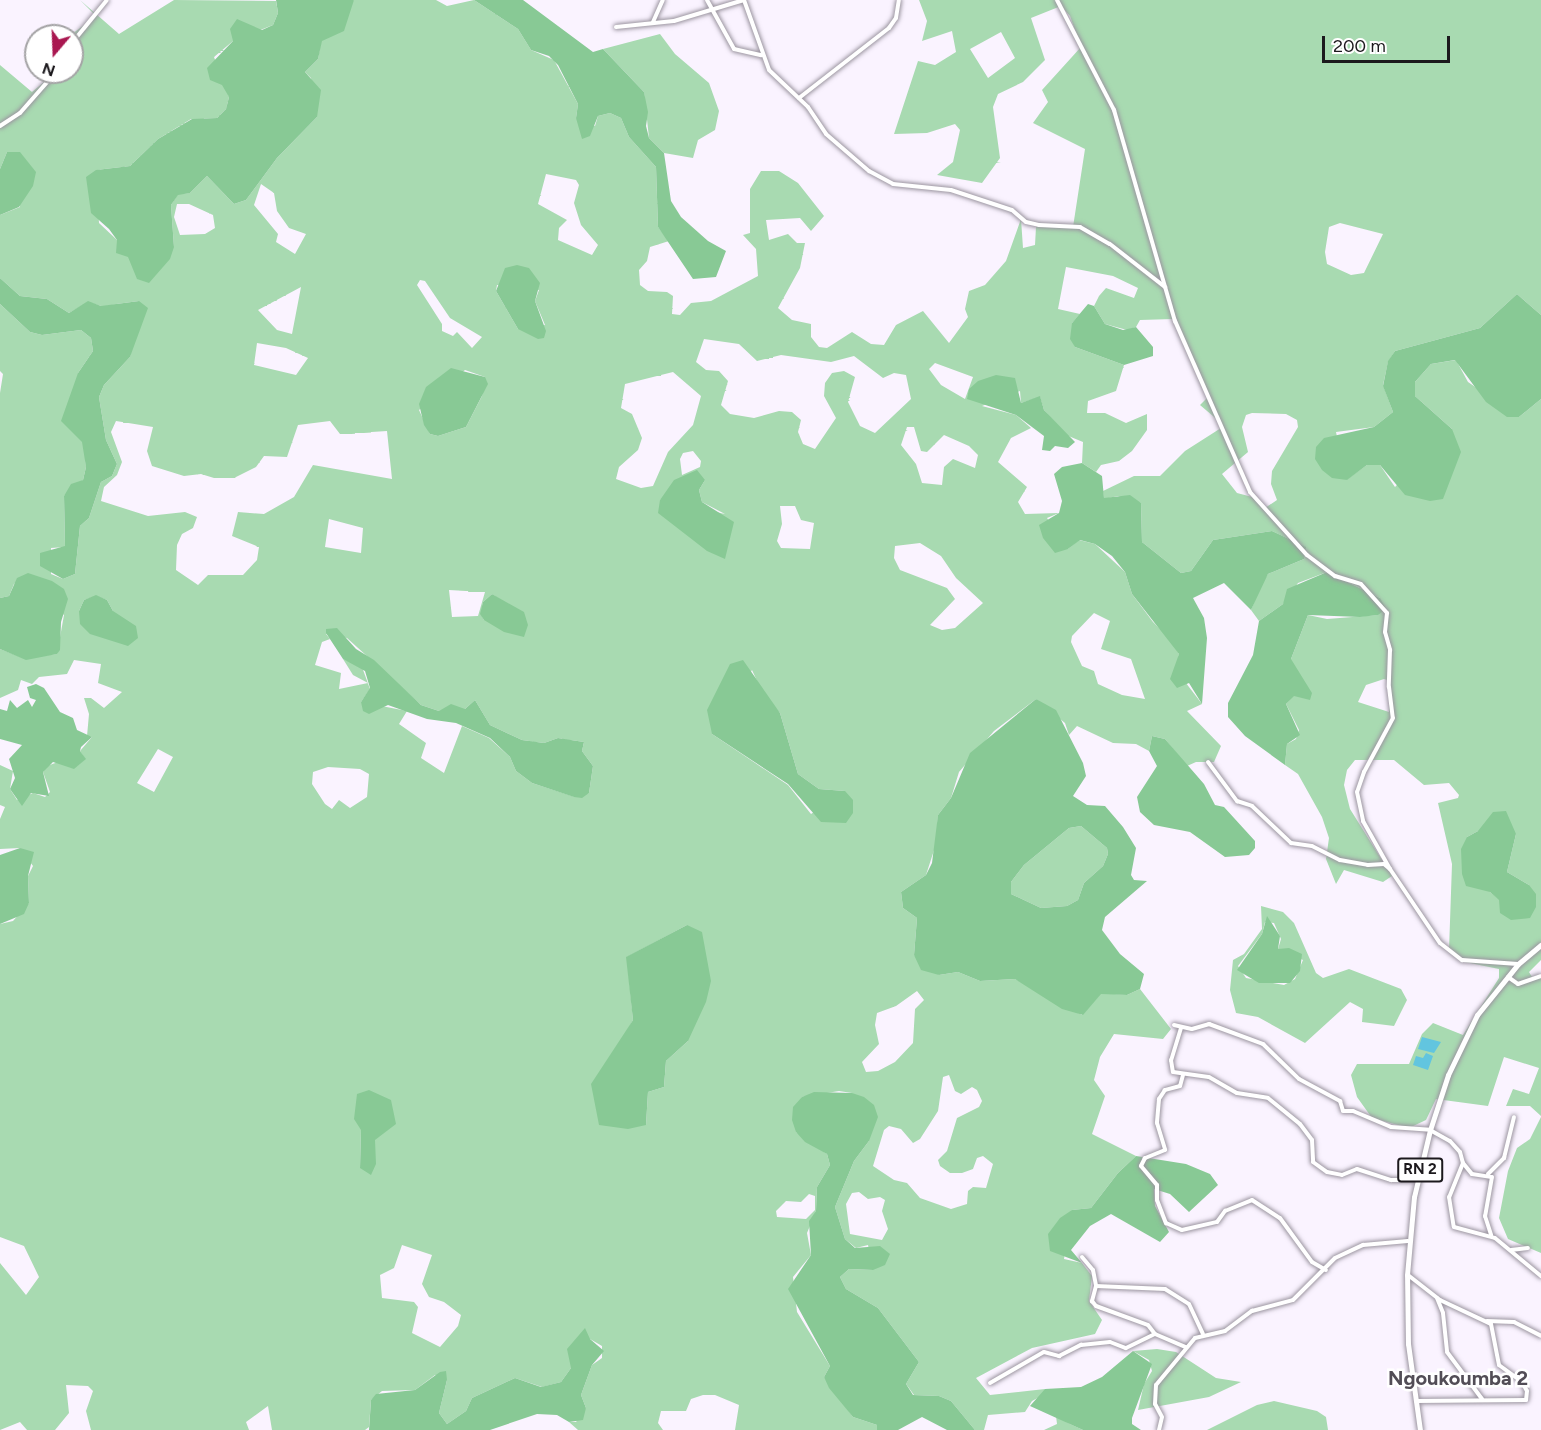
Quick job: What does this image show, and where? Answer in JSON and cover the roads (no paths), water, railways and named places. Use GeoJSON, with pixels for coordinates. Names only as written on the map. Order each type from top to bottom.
{"type":"FeatureCollection","features":[{"type":"Feature","properties":{"kind":"main road","name":"RN 2"},"geometry":{"type":"LineString","coordinates":[[1420,1430],[1406,1320],[1408,1241],[1418,1180],[1430,1130],[1466,1034],[1507,976],[1541,945]]}},
{"type":"Feature","properties":{"kind":"street"},"geometry":{"type":"LineString","coordinates":[[84,28],[107,0]]}},
{"type":"Feature","properties":{"kind":"street"},"geometry":{"type":"LineString","coordinates":[[653,23],[663,0]]}},
{"type":"Feature","properties":{"kind":"street"},"geometry":{"type":"LineString","coordinates":[[707,0],[734,49],[762,55]]}},
{"type":"Feature","properties":{"kind":"street"},"geometry":{"type":"LineString","coordinates":[[616,27],[674,21],[744,0],[769,70],[799,98],[826,134],[869,171],[893,183],[951,190],[1012,210],[1026,222],[1080,228],[1110,244],[1166,287]]}},
{"type":"Feature","properties":{"kind":"street"},"geometry":{"type":"LineString","coordinates":[[799,98],[889,28],[896,18],[899,0]]}},
{"type":"Feature","properties":{"kind":"street"},"geometry":{"type":"LineString","coordinates":[[1057,0],[1114,110],[1175,321],[1250,492],[1307,555],[1325,571],[1360,584],[1387,613],[1385,632],[1390,650],[1389,687],[1393,718],[1364,772],[1357,792],[1363,821],[1423,920],[1455,956],[1470,962],[1518,964]]}},
{"type":"Feature","properties":{"kind":"street"},"geometry":{"type":"LineString","coordinates":[[0,126],[20,113],[45,84]]}},
{"type":"Feature","properties":{"kind":"street"},"geometry":{"type":"LineString","coordinates":[[1208,762],[1237,801],[1252,806],[1291,843],[1312,846],[1340,860],[1368,865],[1383,864],[1390,869]]}},
{"type":"Feature","properties":{"kind":"street"},"geometry":{"type":"LineString","coordinates":[[1507,976],[1518,984],[1541,976]]}},
{"type":"Feature","properties":{"kind":"street"},"geometry":{"type":"LineString","coordinates":[[1174,1025],[1181,1028],[1209,1024],[1263,1044],[1299,1078],[1340,1101],[1343,1111],[1353,1111],[1383,1126],[1410,1131],[1430,1130],[1456,1146],[1463,1162],[1472,1174],[1488,1174],[1504,1158],[1514,1117]]}},
{"type":"Feature","properties":{"kind":"street"},"geometry":{"type":"LineString","coordinates":[[1181,1028],[1171,1067],[1183,1075],[1209,1077],[1237,1093],[1268,1098],[1300,1124],[1312,1140],[1313,1162],[1327,1172],[1342,1175],[1357,1169],[1391,1180],[1418,1180]]}},
{"type":"Feature","properties":{"kind":"street"},"geometry":{"type":"LineString","coordinates":[[1183,1075],[1180,1086],[1165,1090],[1159,1099],[1157,1123],[1165,1150],[1145,1158],[1141,1166],[1157,1185],[1157,1200],[1166,1223],[1182,1230],[1217,1222],[1225,1211],[1252,1200],[1280,1218],[1312,1262],[1326,1270]]}},
{"type":"Feature","properties":{"kind":"street"},"geometry":{"type":"LineString","coordinates":[[1463,1162],[1449,1197],[1454,1227],[1495,1238]]}},
{"type":"Feature","properties":{"kind":"street"},"geometry":{"type":"LineString","coordinates":[[1488,1174],[1493,1182],[1485,1226],[1495,1238],[1541,1276]]}},
{"type":"Feature","properties":{"kind":"street"},"geometry":{"type":"LineString","coordinates":[[1159,1430],[1162,1417],[1155,1404],[1156,1385],[1186,1348],[1203,1334],[1225,1331],[1252,1311],[1293,1300],[1326,1270],[1335,1258],[1363,1245],[1408,1241]]}},
{"type":"Feature","properties":{"kind":"street"},"geometry":{"type":"LineString","coordinates":[[1510,1250],[1528,1248]]}},
{"type":"Feature","properties":{"kind":"street"},"geometry":{"type":"LineString","coordinates":[[1082,1257],[1092,1264],[1096,1286],[1092,1301],[1096,1306],[1148,1325],[1155,1334],[1186,1348]]}},
{"type":"Feature","properties":{"kind":"street"},"geometry":{"type":"LineString","coordinates":[[1407,1275],[1437,1297],[1486,1321],[1514,1322],[1541,1336]]}},
{"type":"Feature","properties":{"kind":"street"},"geometry":{"type":"LineString","coordinates":[[1096,1286],[1165,1289],[1189,1304],[1203,1334]]}},
{"type":"Feature","properties":{"kind":"street"},"geometry":{"type":"LineString","coordinates":[[1437,1297],[1443,1313],[1447,1352],[1482,1399]]}},
{"type":"Feature","properties":{"kind":"street"},"geometry":{"type":"LineString","coordinates":[[1415,1401],[1527,1397],[1522,1382],[1499,1365],[1496,1335],[1486,1321]]}},
{"type":"Feature","properties":{"kind":"street"},"geometry":{"type":"LineString","coordinates":[[990,1383],[1044,1352],[1059,1356],[1081,1345],[1110,1342],[1126,1348],[1155,1334]]}},
{"type":"Feature","properties":{"kind":"water"},"geometry":{"type":"Polygon","coordinates":[[[1422,1037],[1441,1042],[1434,1053],[1418,1049],[1422,1037]]]}},
{"type":"Feature","properties":{"kind":"water"},"geometry":{"type":"Polygon","coordinates":[[[1426,1053],[1433,1056],[1428,1070],[1413,1065],[1416,1056],[1423,1058],[1426,1053]]]}},
{"type":"Feature","properties":{"kind":"district","name":"Ngoukoumba 2"},"geometry":{"type":"Point","coordinates":[1458,1378]}}]}
